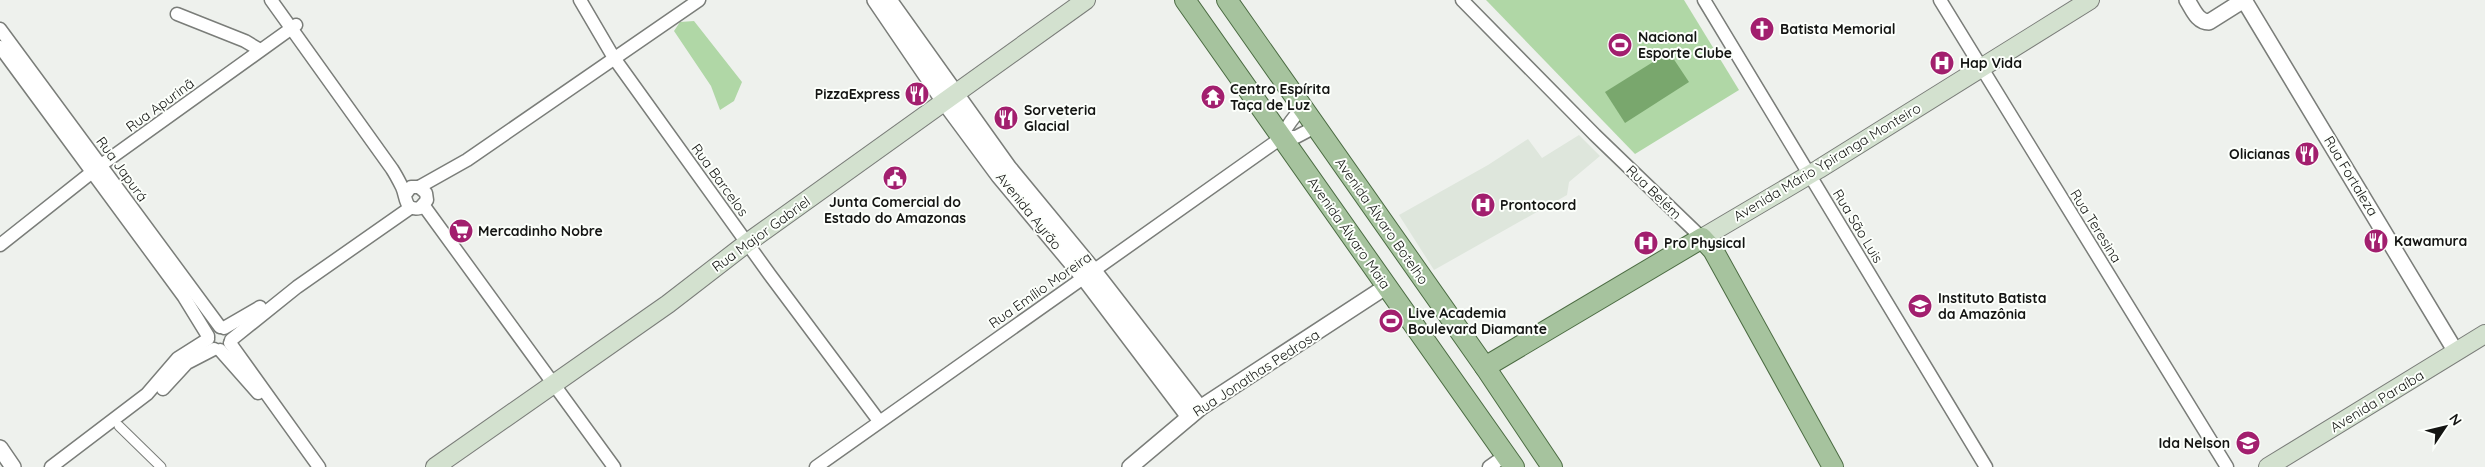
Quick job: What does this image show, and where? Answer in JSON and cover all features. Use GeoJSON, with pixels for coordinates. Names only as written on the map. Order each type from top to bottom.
{"type":"FeatureCollection","features":[{"type":"Feature","properties":{"kind":"main road","name":"Rua Major Gabriel"},"geometry":{"type":"LineString","coordinates":[[435,467],[668,304],[747,243],[1086,0]]}},
{"type":"Feature","properties":{"kind":"main road","name":"Avenida Álvaro Maia"},"geometry":{"type":"LineString","coordinates":[[1185,0],[1510,461]]}},
{"type":"Feature","properties":{"kind":"main road","name":"Avenida Álvaro Botelho"},"geometry":{"type":"LineString","coordinates":[[1227,0],[1485,368],[1552,467]]}},
{"type":"Feature","properties":{"kind":"main road","name":"Avenida Mário Ypiranga Monteiro"},"geometry":{"type":"LineString","coordinates":[[1485,368],[1810,174],[2090,0]]}},
{"type":"Feature","properties":{"kind":"main road","name":"Rua Belém"},"geometry":{"type":"LineString","coordinates":[[1702,238],[1713,250],[1833,467]]}},
{"type":"Feature","properties":{"kind":"main road","name":"Avenida Paraíba"},"geometry":{"type":"LineString","coordinates":[[2268,467],[2485,334]]}},
{"type":"Feature","properties":{"kind":"street"},"geometry":{"type":"LineString","coordinates":[[271,0],[294,26],[422,194],[553,384],[614,467]]}},
{"type":"Feature","properties":{"kind":"street"},"geometry":{"type":"LineString","coordinates":[[278,0],[384,157],[406,201],[420,208],[422,194],[467,160],[699,0]]}},
{"type":"Feature","properties":{"kind":"street","name":"Rua Barcelos"},"geometry":{"type":"LineString","coordinates":[[580,0],[614,58],[747,243],[879,421]]}},
{"type":"Feature","properties":{"kind":"street","name":"Avenida Ayrão"},"geometry":{"type":"LineString","coordinates":[[876,0],[1004,172],[1089,274],[1195,413]]}},
{"type":"Feature","properties":{"kind":"street","name":"Avenida Ayrão"},"geometry":{"type":"LineString","coordinates":[[889,0],[950,99]]}},
{"type":"Feature","properties":{"kind":"street","name":"Rua Belém"},"geometry":{"type":"LineString","coordinates":[[1462,0],[1595,135],[1702,238]]}},
{"type":"Feature","properties":{"kind":"street","name":"Rua São Luis"},"geometry":{"type":"LineString","coordinates":[[1704,0],[1986,467]]}},
{"type":"Feature","properties":{"kind":"street","name":"Rua Teresina"},"geometry":{"type":"LineString","coordinates":[[1940,0],[2227,467]]}},
{"type":"Feature","properties":{"kind":"street","name":"Rua Fortaleza"},"geometry":{"type":"LineString","coordinates":[[2187,0],[2198,18],[2205,22],[2210,22],[2244,0],[2456,352]]}},
{"type":"Feature","properties":{"kind":"street"},"geometry":{"type":"LineString","coordinates":[[177,14],[244,41],[260,50]]}},
{"type":"Feature","properties":{"kind":"street","name":"Rua Apurinã"},"geometry":{"type":"LineString","coordinates":[[0,245],[97,169],[294,26]]}},
{"type":"Feature","properties":{"kind":"street","name":"Rua Japurá"},"geometry":{"type":"LineString","coordinates":[[0,29],[184,297],[218,343],[290,428],[319,467]]}},
{"type":"Feature","properties":{"kind":"street","name":"Rua Japurá"},"geometry":{"type":"LineString","coordinates":[[0,48],[222,327],[229,333],[218,343]]}},
{"type":"Feature","properties":{"kind":"street","name":"Rua Emílio Moreira"},"geometry":{"type":"LineString","coordinates":[[816,467],[1282,137],[1290,120],[1303,108]]}},
{"type":"Feature","properties":{"kind":"street","name":"Rua Emílio Moreira"},"geometry":{"type":"LineString","coordinates":[[1282,137],[1296,137],[1316,126]]}},
{"type":"Feature","properties":{"kind":"street"},"geometry":{"type":"LineString","coordinates":[[65,467],[119,426],[187,363],[297,287],[367,233],[406,201],[407,190],[422,194]]}},
{"type":"Feature","properties":{"kind":"street"},"geometry":{"type":"LineString","coordinates":[[218,343],[212,329],[222,327],[268,302],[367,233]]}},
{"type":"Feature","properties":{"kind":"street","name":"Rua Jonathas Pedrosa"},"geometry":{"type":"LineString","coordinates":[[1130,467],[1195,413],[1387,286]]}},
{"type":"Feature","properties":{"kind":"street"},"geometry":{"type":"LineString","coordinates":[[51,467],[149,397]]}},
{"type":"Feature","properties":{"kind":"street"},"geometry":{"type":"LineString","coordinates":[[119,426],[161,467]]}},
{"type":"Feature","properties":{"kind":"street"},"geometry":{"type":"LineString","coordinates":[[0,448],[13,467]]}},
{"type":"Feature","properties":{"kind":"street"},"geometry":{"type":"LineString","coordinates":[[1489,467],[1510,461]]}},
{"type":"Feature","properties":{"kind":"shaded area","name":"Nacional Esporte Clube"},"geometry":{"type":"Polygon","coordinates":[[[1486,0],[1684,0],[1739,90],[1635,154],[1486,0]]]}},
{"type":"Feature","properties":{"kind":"shaded area"},"geometry":{"type":"Polygon","coordinates":[[[694,21],[742,82],[734,101],[720,110],[711,86],[674,31],[680,22],[694,21]]]}},
{"type":"Feature","properties":{"kind":"shaded area"},"geometry":{"type":"Polygon","coordinates":[[[1669,52],[1689,82],[1625,123],[1605,92],[1669,52]]]}},
{"type":"Feature","properties":{"kind":"shaded area","name":"Prontocord"},"geometry":{"type":"Polygon","coordinates":[[[1579,135],[1600,156],[1569,182],[1567,195],[1434,270],[1399,215],[1488,165],[1528,139],[1542,158],[1579,135]]]}},
{"type":"Feature","properties":{"kind":"place","name":"Batista Memorial"},"geometry":{"type":"Point","coordinates":[1762,29]}},
{"type":"Feature","properties":{"kind":"place","name":"Nacional Esporte Clube"},"geometry":{"type":"Point","coordinates":[1620,45]}},
{"type":"Feature","properties":{"kind":"place","name":"Hap Vida"},"geometry":{"type":"Point","coordinates":[1942,63]}},
{"type":"Feature","properties":{"kind":"place","name":"PizzaExpress"},"geometry":{"type":"Point","coordinates":[917,94]}},
{"type":"Feature","properties":{"kind":"place","name":"Centro Espírita Taça de Luz"},"geometry":{"type":"Point","coordinates":[1213,97]}},
{"type":"Feature","properties":{"kind":"place","name":"Sorveteria Glacial"},"geometry":{"type":"Point","coordinates":[1006,118]}},
{"type":"Feature","properties":{"kind":"place","name":"Olicianas"},"geometry":{"type":"Point","coordinates":[2307,154]}},
{"type":"Feature","properties":{"kind":"place","name":"Junta Comercial do Estado do Amazonas"},"geometry":{"type":"Point","coordinates":[895,178]}},
{"type":"Feature","properties":{"kind":"place","name":"Prontocord"},"geometry":{"type":"Point","coordinates":[1483,205]}},
{"type":"Feature","properties":{"kind":"place","name":"Mercadinho Nobre"},"geometry":{"type":"Point","coordinates":[461,231]}},
{"type":"Feature","properties":{"kind":"place","name":"Kawamura"},"geometry":{"type":"Point","coordinates":[2376,241]}},
{"type":"Feature","properties":{"kind":"place","name":"Pro Physical"},"geometry":{"type":"Point","coordinates":[1646,243]}},
{"type":"Feature","properties":{"kind":"place","name":"Instituto Batista da Amazônia"},"geometry":{"type":"Point","coordinates":[1920,306]}},
{"type":"Feature","properties":{"kind":"place","name":"Live Academia Boulevard Diamante"},"geometry":{"type":"Point","coordinates":[1391,321]}},
{"type":"Feature","properties":{"kind":"place","name":"Ida Nelson"},"geometry":{"type":"Point","coordinates":[2248,443]}}]}
